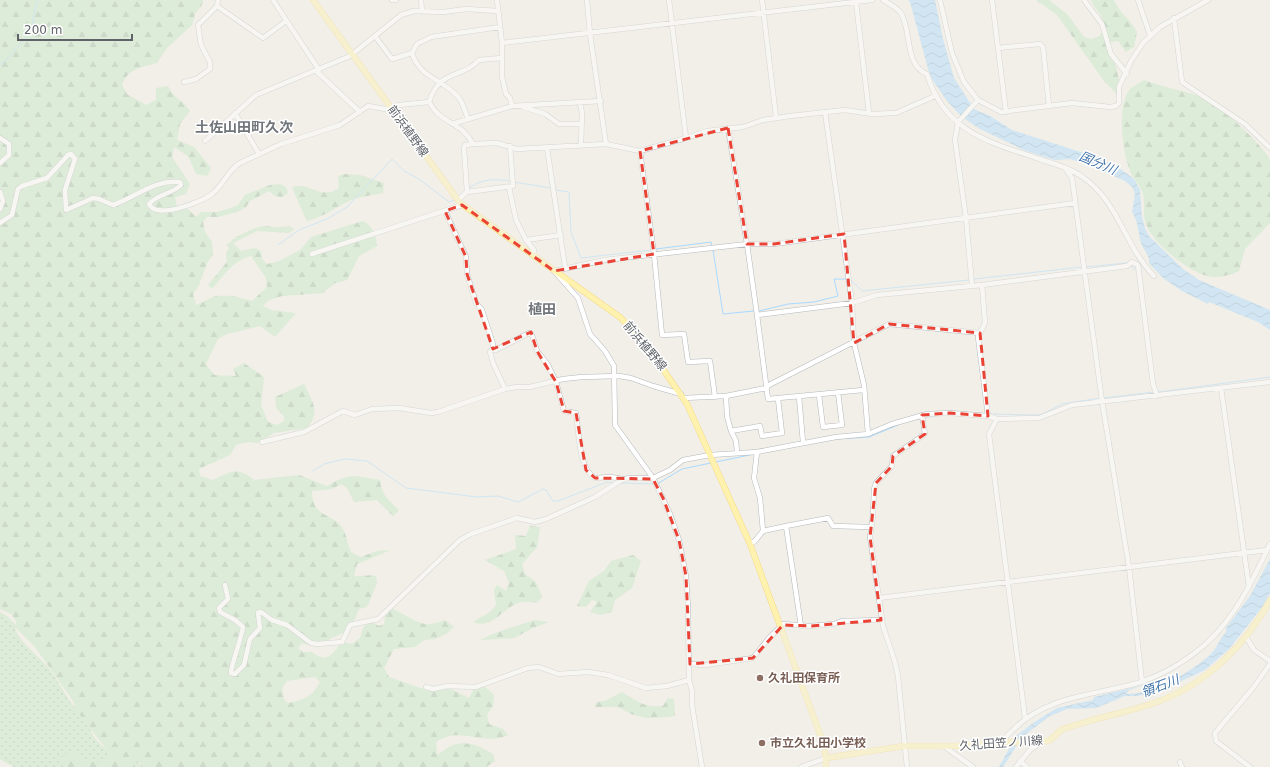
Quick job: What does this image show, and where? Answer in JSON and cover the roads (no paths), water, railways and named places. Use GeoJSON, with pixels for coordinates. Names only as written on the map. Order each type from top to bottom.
{"type":"FeatureCollection","features":[{"type":"Feature","properties":{"kind":"main road","name":"前浜植野線"},"geometry":{"type":"LineString","coordinates":[[313,0],[460,202],[620,318],[651,352],[683,396],[750,544],[821,737],[826,758],[826,767]]}},
{"type":"Feature","properties":{"kind":"main road","name":"久礼田笠ノ川線"},"geometry":{"type":"LineString","coordinates":[[826,758],[904,746],[1038,743],[1050,740],[1061,730],[1074,725],[1145,706],[1174,694],[1208,673],[1246,637],[1270,600]]}},
{"type":"Feature","properties":{"kind":"street"},"geometry":{"type":"LineString","coordinates":[[184,82],[196,79],[210,69],[210,62],[201,45],[198,25],[217,6],[218,0]]}},
{"type":"Feature","properties":{"kind":"street"},"geometry":{"type":"LineString","coordinates":[[273,0],[318,70],[360,112]]}},
{"type":"Feature","properties":{"kind":"street"},"geometry":{"type":"LineString","coordinates":[[421,0],[422,11]]}},
{"type":"Feature","properties":{"kind":"street"},"geometry":{"type":"LineString","coordinates":[[497,0],[502,43],[502,77],[506,94],[510,98],[512,106]]}},
{"type":"Feature","properties":{"kind":"street"},"geometry":{"type":"LineString","coordinates":[[587,0],[590,34],[601,101],[606,144]]}},
{"type":"Feature","properties":{"kind":"street"},"geometry":{"type":"LineString","coordinates":[[669,0],[686,138]]}},
{"type":"Feature","properties":{"kind":"street"},"geometry":{"type":"LineString","coordinates":[[762,0],[776,117]]}},
{"type":"Feature","properties":{"kind":"street"},"geometry":{"type":"LineString","coordinates":[[502,43],[590,34],[872,0]]}},
{"type":"Feature","properties":{"kind":"street"},"geometry":{"type":"LineString","coordinates":[[883,0],[896,8],[902,14],[913,60],[920,71],[927,74],[940,105],[958,123],[978,135],[1065,168],[1083,177],[1098,189],[1110,204],[1137,255],[1154,276]]}},
{"type":"Feature","properties":{"kind":"street"},"geometry":{"type":"LineString","coordinates":[[940,0],[952,53],[964,82],[978,100],[1001,112],[1072,103],[1110,107],[1116,106],[1119,103],[1119,87],[1127,74],[1136,52],[1150,35],[1174,18],[1208,0]]}},
{"type":"Feature","properties":{"kind":"street"},"geometry":{"type":"LineString","coordinates":[[992,0],[1006,112]]}},
{"type":"Feature","properties":{"kind":"street"},"geometry":{"type":"LineString","coordinates":[[1084,0],[1102,24],[1111,54],[1127,74]]}},
{"type":"Feature","properties":{"kind":"street"},"geometry":{"type":"LineString","coordinates":[[1138,0],[1144,23],[1150,35]]}},
{"type":"Feature","properties":{"kind":"street"},"geometry":{"type":"LineString","coordinates":[[856,2],[869,113]]}},
{"type":"Feature","properties":{"kind":"street"},"geometry":{"type":"LineString","coordinates":[[217,6],[263,38],[286,21]]}},
{"type":"Feature","properties":{"kind":"street"},"geometry":{"type":"LineString","coordinates":[[205,141],[256,95],[352,55],[401,15],[414,11],[443,12],[466,9],[498,11]]}},
{"type":"Feature","properties":{"kind":"street"},"geometry":{"type":"LineString","coordinates":[[1174,18],[1182,82],[1245,124],[1270,148]]}},
{"type":"Feature","properties":{"kind":"street"},"geometry":{"type":"LineString","coordinates":[[375,36],[392,59],[412,53],[418,44],[431,37],[500,27]]}},
{"type":"Feature","properties":{"kind":"street"},"geometry":{"type":"LineString","coordinates":[[998,48],[1040,44],[1043,47],[1049,106]]}},
{"type":"Feature","properties":{"kind":"street"},"geometry":{"type":"LineString","coordinates":[[412,53],[415,62],[429,76],[460,98],[468,119]]}},
{"type":"Feature","properties":{"kind":"street"},"geometry":{"type":"LineString","coordinates":[[429,102],[431,94],[444,78],[474,66],[479,60],[501,58]]}},
{"type":"Feature","properties":{"kind":"street"},"geometry":{"type":"LineString","coordinates":[[312,254],[445,211],[460,202],[467,192],[465,146],[473,144],[497,143],[501,146],[510,146],[517,149],[606,144],[640,151],[707,131],[743,127],[776,117],[845,110],[869,113],[896,113],[935,96]]}},
{"type":"Feature","properties":{"kind":"street"},"geometry":{"type":"LineString","coordinates":[[972,286],[966,218],[955,140],[958,123],[978,100]]}},
{"type":"Feature","properties":{"kind":"street"},"geometry":{"type":"LineString","coordinates":[[454,123],[512,106],[523,107],[601,101]]}},
{"type":"Feature","properties":{"kind":"street"},"geometry":{"type":"LineString","coordinates":[[0,223],[12,215],[18,190],[22,186],[47,178],[68,155],[71,154],[75,159],[65,190],[66,210],[93,198],[99,198],[113,205],[122,202],[147,187],[163,182],[180,182],[177,189],[151,201],[148,204],[151,209],[156,211],[169,210],[206,198],[218,188],[233,167],[281,144],[340,125],[368,106],[384,109],[429,102]]}},
{"type":"Feature","properties":{"kind":"street"},"geometry":{"type":"LineString","coordinates":[[429,102],[437,113],[454,123],[470,138],[473,144]]}},
{"type":"Feature","properties":{"kind":"street"},"geometry":{"type":"LineString","coordinates":[[580,103],[581,146]]}},
{"type":"Feature","properties":{"kind":"street"},"geometry":{"type":"LineString","coordinates":[[523,107],[545,114],[560,124],[581,124]]}},
{"type":"Feature","properties":{"kind":"street"},"geometry":{"type":"LineString","coordinates":[[825,112],[844,234],[852,303],[854,343],[864,385],[863,390],[868,434]]}},
{"type":"Feature","properties":{"kind":"street"},"geometry":{"type":"LineString","coordinates":[[235,113],[259,154]]}},
{"type":"Feature","properties":{"kind":"street"},"geometry":{"type":"LineString","coordinates":[[728,128],[747,244],[768,399],[863,390]]}},
{"type":"Feature","properties":{"kind":"street"},"geometry":{"type":"LineString","coordinates":[[0,138],[10,144],[9,155],[0,163]]}},
{"type":"Feature","properties":{"kind":"street"},"geometry":{"type":"LineString","coordinates":[[467,192],[512,186],[510,146]]}},
{"type":"Feature","properties":{"kind":"street"},"geometry":{"type":"LineString","coordinates":[[547,148],[565,267]]}},
{"type":"Feature","properties":{"kind":"street"},"geometry":{"type":"LineString","coordinates":[[640,151],[654,254],[662,335],[684,334],[688,362],[710,361],[715,397]]}},
{"type":"Feature","properties":{"kind":"street"},"geometry":{"type":"LineString","coordinates":[[1065,168],[1072,178],[1102,401],[1129,567],[1142,682]]}},
{"type":"Feature","properties":{"kind":"street"},"geometry":{"type":"LineString","coordinates":[[509,187],[516,220],[526,240],[534,250],[533,255]]}},
{"type":"Feature","properties":{"kind":"street"},"geometry":{"type":"LineString","coordinates":[[0,192],[3,201],[0,209]]}},
{"type":"Feature","properties":{"kind":"street"},"geometry":{"type":"LineString","coordinates":[[702,767],[692,705],[692,691],[689,680],[690,664],[686,576],[680,545],[670,514],[653,478],[615,425],[614,376],[611,359],[590,334],[578,298],[554,271],[565,267],[606,260],[747,244],[774,244],[1075,203]]}},
{"type":"Feature","properties":{"kind":"street"},"geometry":{"type":"LineString","coordinates":[[445,211],[466,257],[467,274],[476,303],[482,310],[493,349],[490,352],[493,363],[505,389]]}},
{"type":"Feature","properties":{"kind":"street"},"geometry":{"type":"LineString","coordinates":[[526,240],[560,235]]}},
{"type":"Feature","properties":{"kind":"street"},"geometry":{"type":"LineString","coordinates":[[756,315],[852,303],[877,295],[982,285],[1127,266],[1132,262],[1138,265],[1153,384],[1157,396]]}},
{"type":"Feature","properties":{"kind":"street"},"geometry":{"type":"LineString","coordinates":[[982,285],[985,323],[978,337],[988,416]]}},
{"type":"Feature","properties":{"kind":"street"},"geometry":{"type":"LineString","coordinates":[[262,442],[304,432],[343,411],[355,415],[372,409],[387,408],[431,413],[438,412],[505,389],[530,387],[556,382],[563,379],[614,376],[631,378],[683,396],[726,396],[766,388],[769,385],[889,324],[980,333]]}},
{"type":"Feature","properties":{"kind":"street"},"geometry":{"type":"LineString","coordinates":[[493,349],[496,350],[529,333],[532,335],[537,351],[548,365],[556,382],[564,411],[576,413],[586,470],[595,478],[653,478],[670,470],[683,460],[737,452],[757,452],[803,442],[868,434],[892,424],[922,415],[950,413],[988,416],[997,419],[1039,418],[1065,406],[1270,382]]}},
{"type":"Feature","properties":{"kind":"street"},"geometry":{"type":"LineString","coordinates":[[1220,388],[1249,587]]}},
{"type":"Feature","properties":{"kind":"street"},"geometry":{"type":"LineString","coordinates":[[819,395],[823,427],[842,425],[838,392]]}},
{"type":"Feature","properties":{"kind":"street"},"geometry":{"type":"LineString","coordinates":[[726,396],[727,416],[731,431],[736,441],[737,452]]}},
{"type":"Feature","properties":{"kind":"street"},"geometry":{"type":"LineString","coordinates":[[799,397],[803,442]]}},
{"type":"Feature","properties":{"kind":"street"},"geometry":{"type":"LineString","coordinates":[[731,431],[760,426],[762,436],[782,433],[778,399]]}},
{"type":"Feature","properties":{"kind":"street"},"geometry":{"type":"LineString","coordinates":[[907,767],[895,662],[881,620],[870,527],[874,516],[874,489],[876,484],[892,466],[893,456],[925,434],[922,415]]}},
{"type":"Feature","properties":{"kind":"street"},"geometry":{"type":"LineString","coordinates":[[997,419],[989,434],[1025,718]]}},
{"type":"Feature","properties":{"kind":"street"},"geometry":{"type":"LineString","coordinates":[[757,452],[754,478],[760,498],[763,531]]}},
{"type":"Feature","properties":{"kind":"street"},"geometry":{"type":"LineString","coordinates":[[225,585],[228,599],[219,608],[220,612],[242,624],[243,628],[237,655],[230,670],[231,673],[235,674],[244,665],[250,639],[260,628],[258,613],[261,612],[272,620],[287,625],[310,643],[317,644],[342,642],[350,625],[378,619],[460,540],[471,534],[517,518],[535,522],[546,519],[595,497],[623,479]]}},
{"type":"Feature","properties":{"kind":"street"},"geometry":{"type":"LineString","coordinates":[[750,544],[755,541],[763,531],[828,518],[833,526],[870,527]]}},
{"type":"Feature","properties":{"kind":"street"},"geometry":{"type":"LineString","coordinates":[[786,526],[801,626]]}},
{"type":"Feature","properties":{"kind":"street"},"geometry":{"type":"LineString","coordinates":[[1004,743],[1004,739],[1025,718],[1056,703],[1142,682],[1178,664],[1193,654],[1212,639],[1238,606],[1270,544]]}},
{"type":"Feature","properties":{"kind":"street"},"geometry":{"type":"LineString","coordinates":[[879,598],[1267,550]]}},
{"type":"Feature","properties":{"kind":"street"},"geometry":{"type":"LineString","coordinates":[[690,664],[706,665],[753,658],[769,638],[783,624],[801,626],[827,625],[842,621],[881,620]]}},
{"type":"Feature","properties":{"kind":"street"},"geometry":{"type":"LineString","coordinates":[[1246,637],[1254,650],[1270,661]]}},
{"type":"Feature","properties":{"kind":"street"},"geometry":{"type":"LineString","coordinates":[[1250,767],[1216,740],[1215,733],[1253,688],[1270,664]]}},
{"type":"Feature","properties":{"kind":"street"},"geometry":{"type":"LineString","coordinates":[[426,687],[433,689],[448,686],[476,687],[528,668],[539,667],[558,674],[588,672],[608,675],[646,688],[667,686],[689,680]]}},
{"type":"Feature","properties":{"kind":"street"},"geometry":{"type":"LineString","coordinates":[[1016,767],[1038,743]]}},
{"type":"Feature","properties":{"kind":"street"},"geometry":{"type":"LineString","coordinates":[[943,746],[950,749],[973,767]]}},
{"type":"Feature","properties":{"kind":"street"},"geometry":{"type":"LineString","coordinates":[[801,767],[826,758]]}},
{"type":"Feature","properties":{"kind":"street"},"geometry":{"type":"LineString","coordinates":[[1020,761],[1028,767]]}},
{"type":"Feature","properties":{"kind":"water","name":"国分川"},"geometry":{"type":"Polygon","coordinates":[[[908,0],[935,0],[943,39],[954,78],[974,109],[990,116],[1012,130],[1096,157],[1122,170],[1134,179],[1140,190],[1142,217],[1149,236],[1183,269],[1199,280],[1270,310],[1270,330],[1258,322],[1209,302],[1208,304],[1182,291],[1163,278],[1149,263],[1148,257],[1142,246],[1137,223],[1132,212],[1135,194],[1133,188],[1125,181],[1092,166],[1070,159],[1055,160],[1026,151],[980,129],[962,117],[947,101],[930,76],[910,2],[908,0]]]}},
{"type":"Feature","properties":{"kind":"water"},"geometry":{"type":"Polygon","coordinates":[[[1270,559],[1270,593],[1263,606],[1229,649],[1205,670],[1160,691],[1137,696],[1125,696],[1096,708],[1067,709],[1050,716],[1022,737],[1003,767],[999,767],[1016,736],[1057,708],[1093,700],[1094,697],[1144,685],[1129,690],[1126,694],[1148,691],[1182,675],[1203,661],[1215,649],[1226,632],[1226,628],[1250,596],[1270,559]]]}},
{"type":"Feature","properties":{"kind":"waterway"},"geometry":{"type":"LineString","coordinates":[[0,65],[18,47],[32,27],[38,0]]}},
{"type":"Feature","properties":{"kind":"waterway"},"geometry":{"type":"LineString","coordinates":[[278,245],[299,230],[327,219],[347,207],[392,159],[404,171],[419,179],[449,202],[454,200]]}},
{"type":"Feature","properties":{"kind":"waterway"},"geometry":{"type":"LineString","coordinates":[[469,188],[479,182],[489,180],[511,181]]}},
{"type":"Feature","properties":{"kind":"waterway"},"geometry":{"type":"LineString","coordinates":[[514,182],[551,188]]}},
{"type":"Feature","properties":{"kind":"waterway"},"geometry":{"type":"LineString","coordinates":[[556,190],[569,192],[571,232],[581,258],[651,250]]}},
{"type":"Feature","properties":{"kind":"waterway"},"geometry":{"type":"LineString","coordinates":[[656,249],[711,242],[712,247]]}},
{"type":"Feature","properties":{"kind":"waterway"},"geometry":{"type":"LineString","coordinates":[[713,250],[723,314],[754,311]]}},
{"type":"Feature","properties":{"kind":"waterway"},"geometry":{"type":"LineString","coordinates":[[1085,267],[1128,263]]}},
{"type":"Feature","properties":{"kind":"waterway"},"geometry":{"type":"LineString","coordinates":[[1130,265],[1137,271]]}},
{"type":"Feature","properties":{"kind":"waterway"},"geometry":{"type":"LineString","coordinates":[[974,279],[1082,267]]}},
{"type":"Feature","properties":{"kind":"waterway"},"geometry":{"type":"LineString","coordinates":[[759,311],[788,304],[814,302],[838,296],[834,279],[847,279]]}},
{"type":"Feature","properties":{"kind":"waterway"},"geometry":{"type":"LineString","coordinates":[[850,279],[862,291],[969,280]]}},
{"type":"Feature","properties":{"kind":"waterway"},"geometry":{"type":"LineString","coordinates":[[1160,392],[1270,377]]}},
{"type":"Feature","properties":{"kind":"waterway"},"geometry":{"type":"LineString","coordinates":[[1156,390],[1160,392]]}},
{"type":"Feature","properties":{"kind":"waterway"},"geometry":{"type":"LineString","coordinates":[[1104,398],[1154,392]]}},
{"type":"Feature","properties":{"kind":"waterway"},"geometry":{"type":"LineString","coordinates":[[989,414],[1036,415],[1043,414],[1062,404],[1101,398]]}},
{"type":"Feature","properties":{"kind":"waterway"},"geometry":{"type":"LineString","coordinates":[[950,415],[977,417]]}},
{"type":"Feature","properties":{"kind":"waterway"},"geometry":{"type":"LineString","coordinates":[[925,418],[935,416]]}},
{"type":"Feature","properties":{"kind":"waterway"},"geometry":{"type":"LineString","coordinates":[[836,439],[869,437],[898,425]]}},
{"type":"Feature","properties":{"kind":"waterway"},"geometry":{"type":"LineString","coordinates":[[716,462],[754,454]]}},
{"type":"Feature","properties":{"kind":"waterway"},"geometry":{"type":"LineString","coordinates":[[313,471],[324,464],[345,459],[367,461],[406,488],[477,497],[498,496],[518,502],[543,489],[546,490],[553,501],[558,501],[607,482],[615,483]]}},
{"type":"Feature","properties":{"kind":"waterway"},"geometry":{"type":"LineString","coordinates":[[657,484],[682,469],[711,463]]}},
{"type":"Feature","properties":{"kind":"waterway"},"geometry":{"type":"LineString","coordinates":[[620,483],[654,484]]}},
{"type":"Feature","properties":{"kind":"place","name":"久礼田保育所"},"geometry":{"type":"Point","coordinates":[760,678]}},
{"type":"Feature","properties":{"kind":"place","name":"市立久礼田小学校"},"geometry":{"type":"Point","coordinates":[762,743]}},
{"type":"Feature","properties":{"kind":"district","name":"土佐山田町久次"},"geometry":{"type":"Point","coordinates":[244,127]}},
{"type":"Feature","properties":{"kind":"district","name":"植田"},"geometry":{"type":"Point","coordinates":[542,309]}},
{"type":"Feature","properties":{"kind":"water label","name":"領石川"},"geometry":{"type":"Point","coordinates":[1160,686]}}]}
